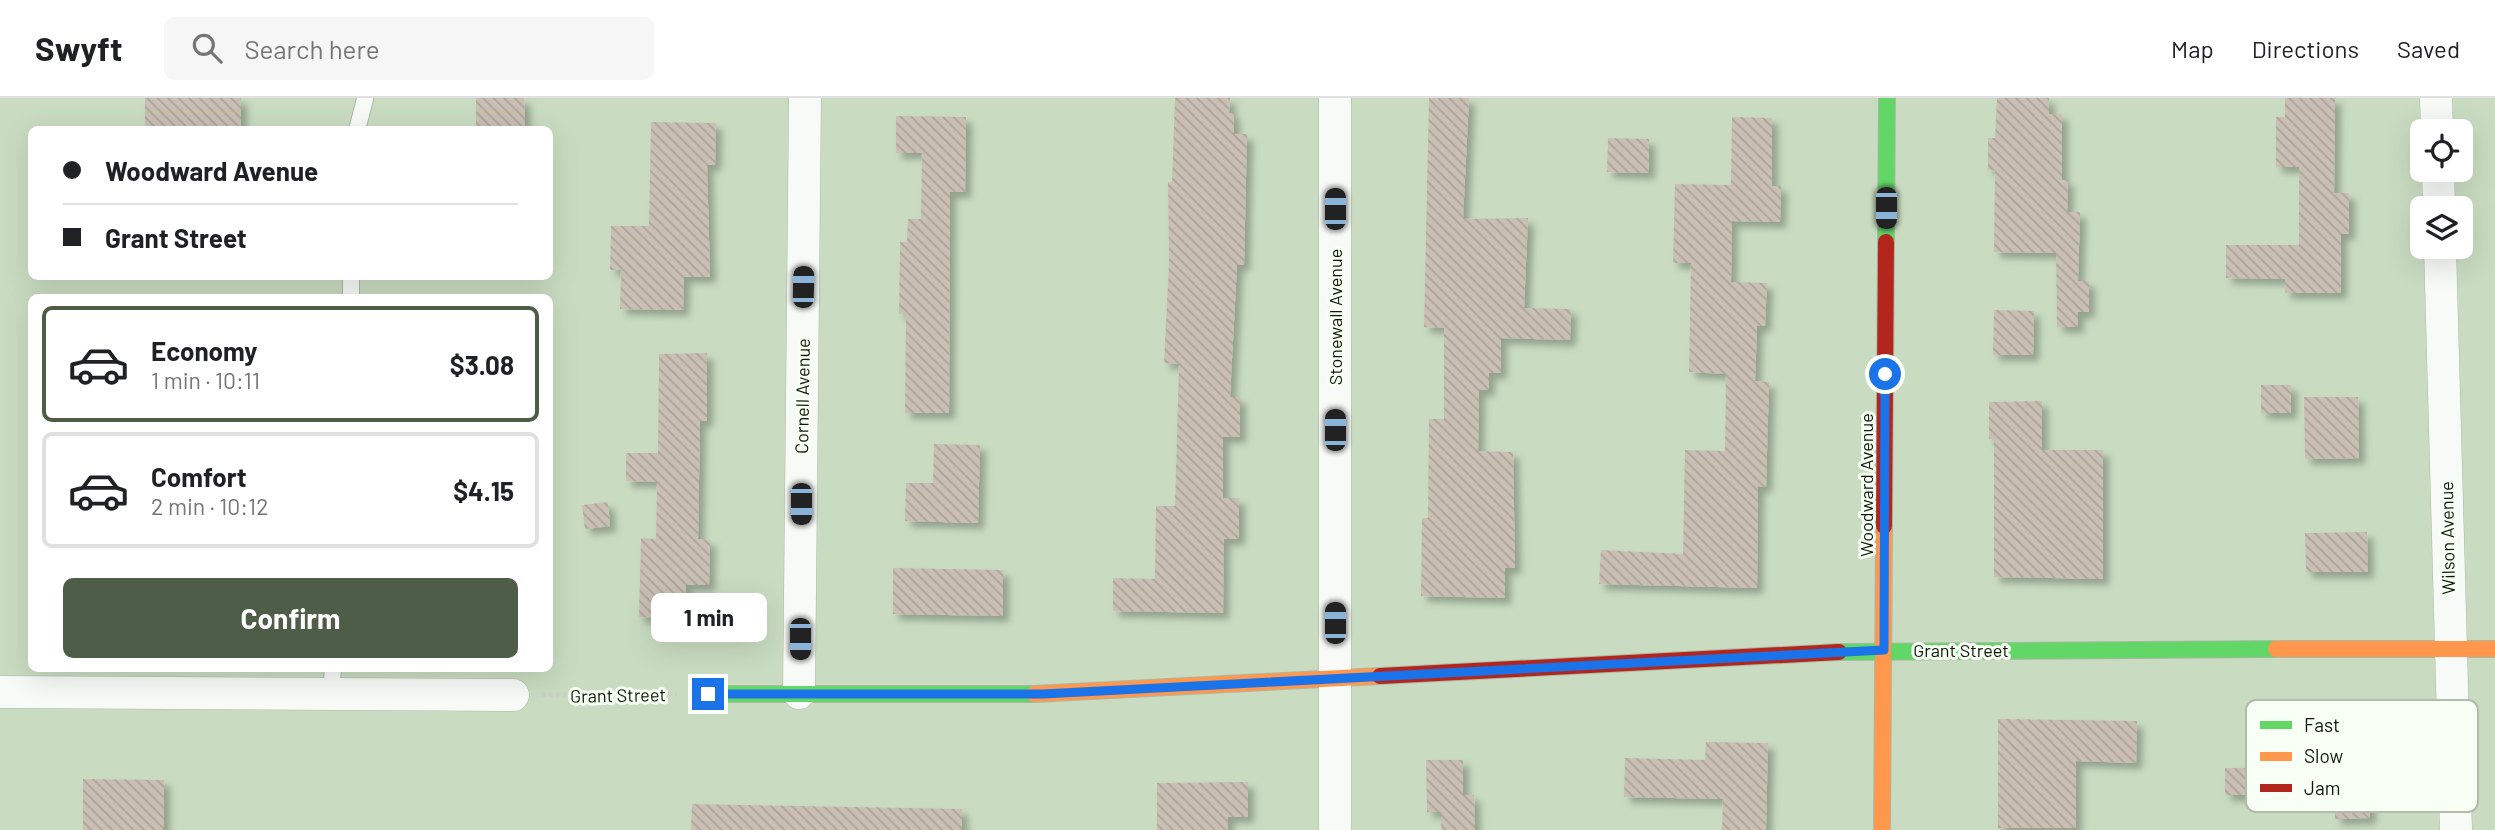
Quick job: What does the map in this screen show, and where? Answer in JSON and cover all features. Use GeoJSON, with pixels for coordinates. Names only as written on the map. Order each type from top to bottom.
{"type":"FeatureCollection","features":[{"type":"Feature","properties":{"kind":"street","name":"Cornell Avenue"},"geometry":{"type":"LineString","coordinates":[[799,693],[805,98]]}},
{"type":"Feature","properties":{"kind":"street","name":"Stonewall Avenue"},"geometry":{"type":"LineString","coordinates":[[1335,98],[1335,830]]}},
{"type":"Feature","properties":{"kind":"street","name":"Woodward Avenue"},"geometry":{"type":"LineString","coordinates":[[1882,830],[1887,98]]}},
{"type":"Feature","properties":{"kind":"street"},"geometry":{"type":"LineString","coordinates":[[2436,98],[2437,119]]}},
{"type":"Feature","properties":{"kind":"street","name":"Wilson Avenue"},"geometry":{"type":"LineString","coordinates":[[2440,259],[2451,700]]}},
{"type":"Feature","properties":{"kind":"street","name":"Grant Street"},"geometry":{"type":"LineString","coordinates":[[708,694],[1043,694],[1884,650],[2495,649]]}},
{"type":"Feature","properties":{"kind":"street"},"geometry":{"type":"LineString","coordinates":[[0,692],[332,681],[513,695]]}},
{"type":"Feature","properties":{"kind":"street","name":"Wilson Avenue"},"geometry":{"type":"LineString","coordinates":[[2455,812],[2456,830]]}},
{"type":"Feature","properties":{"kind":"lane"},"geometry":{"type":"LineString","coordinates":[[358,126],[365,99]]}},
{"type":"Feature","properties":{"kind":"path","name":"Grant Street"},"geometry":{"type":"LineString","coordinates":[[513,695],[708,694]]}},
{"type":"Feature","properties":{"kind":"building"},"geometry":{"type":"Polygon","coordinates":[[[145,98],[241,98],[241,126],[145,126],[145,98]]]}},
{"type":"Feature","properties":{"kind":"building"},"geometry":{"type":"Polygon","coordinates":[[[476,98],[524,98],[525,126],[476,126],[476,98]]]}},
{"type":"Feature","properties":{"kind":"building"},"geometry":{"type":"Polygon","coordinates":[[[1175,98],[1230,98],[1229,113],[1234,113],[1234,134],[1247,134],[1244,265],[1237,265],[1230,397],[1240,397],[1240,437],[1223,437],[1223,498],[1239,498],[1239,539],[1224,539],[1223,613],[1113,611],[1113,578],[1155,579],[1156,506],[1175,506],[1179,364],[1164,363],[1169,264],[1168,182],[1172,182],[1175,98]]]}},
{"type":"Feature","properties":{"kind":"building"},"geometry":{"type":"Polygon","coordinates":[[[1429,98],[1469,98],[1463,219],[1528,218],[1524,308],[1571,309],[1570,340],[1501,338],[1501,373],[1489,373],[1489,390],[1479,390],[1478,451],[1513,452],[1515,568],[1505,568],[1505,598],[1421,596],[1422,518],[1428,518],[1429,419],[1444,419],[1444,328],[1424,327],[1429,98]]]}},
{"type":"Feature","properties":{"kind":"building"},"geometry":{"type":"Polygon","coordinates":[[[1997,98],[2049,98],[2049,114],[2062,114],[2062,180],[2068,180],[2067,212],[2080,212],[2078,281],[2089,281],[2089,312],[2078,312],[2078,327],[2057,327],[2056,253],[1994,252],[1995,170],[1988,170],[1988,138],[1995,138],[1997,98]]]}},
{"type":"Feature","properties":{"kind":"building"},"geometry":{"type":"Polygon","coordinates":[[[2285,98],[2335,98],[2334,193],[2349,193],[2349,234],[2341,234],[2341,293],[2285,293],[2285,279],[2226,278],[2226,245],[2299,245],[2299,167],[2276,167],[2276,117],[2285,117],[2285,98]]]}},
{"type":"Feature","properties":{"kind":"building"},"geometry":{"type":"Polygon","coordinates":[[[896,116],[966,117],[965,192],[950,192],[949,413],[905,413],[906,314],[899,314],[900,242],[907,242],[908,219],[921,219],[922,153],[896,153],[896,116]]]}},
{"type":"Feature","properties":{"kind":"building"},"geometry":{"type":"Polygon","coordinates":[[[1732,117],[1772,118],[1772,186],[1781,186],[1780,222],[1732,221],[1731,282],[1767,283],[1765,326],[1757,326],[1755,381],[1769,382],[1766,487],[1758,486],[1757,588],[1599,584],[1601,550],[1683,554],[1685,450],[1725,451],[1726,374],[1689,372],[1691,263],[1673,263],[1675,184],[1731,185],[1732,117]]]}},
{"type":"Feature","properties":{"kind":"building"},"geometry":{"type":"Polygon","coordinates":[[[651,122],[716,123],[715,165],[707,165],[710,277],[684,277],[683,310],[620,309],[621,270],[610,270],[611,226],[649,226],[651,122]]]}},
{"type":"Feature","properties":{"kind":"building"},"geometry":{"type":"Polygon","coordinates":[[[1608,138],[1649,139],[1649,173],[1607,172],[1608,138]]]}},
{"type":"Feature","properties":{"kind":"building"},"geometry":{"type":"Polygon","coordinates":[[[1994,310],[2034,311],[2033,355],[1993,355],[1994,310]]]}},
{"type":"Feature","properties":{"kind":"building"},"geometry":{"type":"Polygon","coordinates":[[[707,353],[707,421],[700,421],[698,539],[710,540],[709,585],[686,585],[685,618],[639,617],[641,538],[656,539],[657,482],[626,481],[626,453],[658,453],[659,354],[707,353]]]}},
{"type":"Feature","properties":{"kind":"building"},"geometry":{"type":"Polygon","coordinates":[[[2261,385],[2291,385],[2291,413],[2261,413],[2261,385]]]}},
{"type":"Feature","properties":{"kind":"building"},"geometry":{"type":"Polygon","coordinates":[[[2304,397],[2358,397],[2359,458],[2305,459],[2304,397]]]}},
{"type":"Feature","properties":{"kind":"building"},"geometry":{"type":"Polygon","coordinates":[[[2042,401],[2042,450],[2103,450],[2103,579],[1994,577],[1994,439],[1989,439],[1989,402],[2042,401]]]}},
{"type":"Feature","properties":{"kind":"building"},"geometry":{"type":"Polygon","coordinates":[[[934,444],[980,445],[978,523],[905,521],[906,483],[933,483],[934,444]]]}},
{"type":"Feature","properties":{"kind":"building"},"geometry":{"type":"Polygon","coordinates":[[[608,502],[610,526],[585,529],[582,505],[608,502]]]}},
{"type":"Feature","properties":{"kind":"building"},"geometry":{"type":"Polygon","coordinates":[[[2367,532],[2368,572],[2306,572],[2305,533],[2367,532]]]}},
{"type":"Feature","properties":{"kind":"building"},"geometry":{"type":"Polygon","coordinates":[[[893,568],[1003,570],[1003,616],[893,614],[893,568]]]}},
{"type":"Feature","properties":{"kind":"building"},"geometry":{"type":"Polygon","coordinates":[[[1998,719],[2137,721],[2136,763],[2076,761],[2076,828],[1998,828],[1998,719]]]}},
{"type":"Feature","properties":{"kind":"building"},"geometry":{"type":"Polygon","coordinates":[[[1706,742],[1768,743],[1766,830],[1722,830],[1723,799],[1624,797],[1625,758],[1705,760],[1706,742]]]}},
{"type":"Feature","properties":{"kind":"building"},"geometry":{"type":"Polygon","coordinates":[[[1426,760],[1463,760],[1463,795],[1474,795],[1475,830],[1441,830],[1441,812],[1427,812],[1426,760]]]}},
{"type":"Feature","properties":{"kind":"building"},"geometry":{"type":"Polygon","coordinates":[[[2225,768],[2246,768],[2246,795],[2225,795],[2225,768]]]}},
{"type":"Feature","properties":{"kind":"building"},"geometry":{"type":"Polygon","coordinates":[[[83,779],[164,780],[164,830],[83,830],[83,779]]]}},
{"type":"Feature","properties":{"kind":"building"},"geometry":{"type":"Polygon","coordinates":[[[1248,782],[1248,817],[1228,817],[1228,830],[1157,830],[1157,783],[1248,782]]]}},
{"type":"Feature","properties":{"kind":"building"},"geometry":{"type":"Polygon","coordinates":[[[692,804],[962,809],[962,830],[691,830],[692,804]]]}},
{"type":"Feature","properties":{"kind":"building"},"geometry":{"type":"Polygon","coordinates":[[[2335,812],[2370,812],[2370,818],[2335,819],[2335,812]]]}},
{"type":"Feature","properties":{"kind":"traffic: fast"},"geometry":{"type":"LineString","coordinates":[[1886,242],[1887,98]]}},
{"type":"Feature","properties":{"kind":"traffic: fast"},"geometry":{"type":"LineString","coordinates":[[1839,652],[2276,649]]}},
{"type":"Feature","properties":{"kind":"traffic: fast"},"geometry":{"type":"LineString","coordinates":[[708,694],[1034,694]]}},
{"type":"Feature","properties":{"kind":"traffic: slow"},"geometry":{"type":"LineString","coordinates":[[1882,830],[1884,526]]}},
{"type":"Feature","properties":{"kind":"traffic: slow"},"geometry":{"type":"LineString","coordinates":[[2276,649],[2495,649]]}},
{"type":"Feature","properties":{"kind":"traffic: slow"},"geometry":{"type":"LineString","coordinates":[[1034,694],[1380,676]]}},
{"type":"Feature","properties":{"kind":"traffic: jam"},"geometry":{"type":"LineString","coordinates":[[1884,526],[1886,242]]}},
{"type":"Feature","properties":{"kind":"traffic: jam"},"geometry":{"type":"LineString","coordinates":[[1380,676],[1839,652]]}},
{"type":"Feature","properties":{"kind":"route"},"geometry":{"type":"LineString","coordinates":[[708,694],[1043,694],[1884,650],[1885,374]]}}]}
